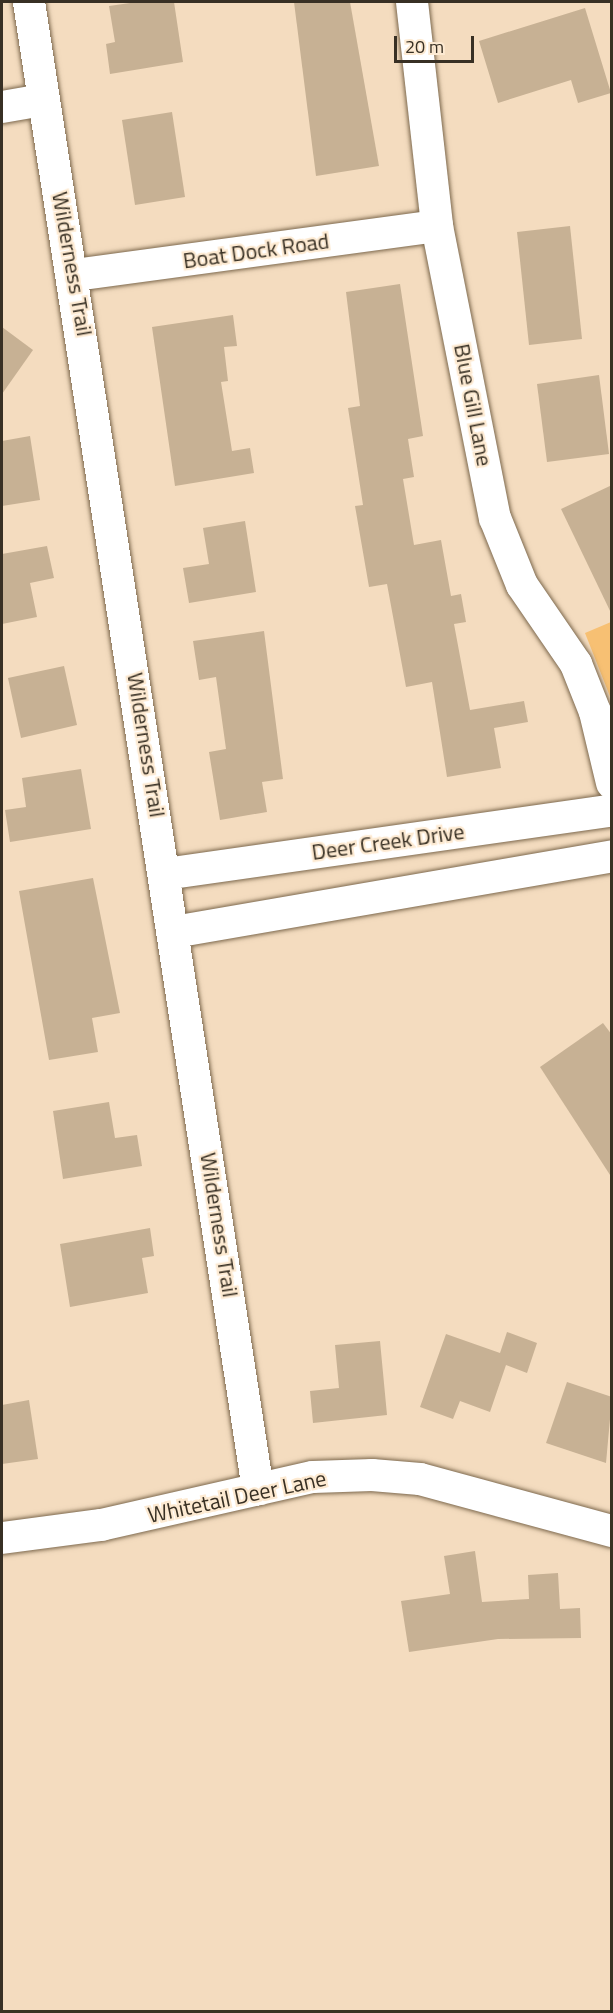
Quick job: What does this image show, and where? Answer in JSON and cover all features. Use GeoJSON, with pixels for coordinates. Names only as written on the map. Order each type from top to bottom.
{"type":"FeatureCollection","features":[{"type":"Feature","properties":{"kind":"street","name":"Wilderness Trail"},"geometry":{"type":"LineString","coordinates":[[29,2],[42,100],[75,275],[258,1489]]}},
{"type":"Feature","properties":{"kind":"street","name":"Blue Gill Lane"},"geometry":{"type":"LineString","coordinates":[[412,2],[437,226],[495,518],[522,585],[576,664],[595,712],[612,783]]}},
{"type":"Feature","properties":{"kind":"street"},"geometry":{"type":"LineString","coordinates":[[2,107],[42,100]]}},
{"type":"Feature","properties":{"kind":"street","name":"Boat Dock Road"},"geometry":{"type":"LineString","coordinates":[[75,275],[437,226]]}},
{"type":"Feature","properties":{"kind":"street","name":"Deer Creek Drive"},"geometry":{"type":"LineString","coordinates":[[165,874],[612,810]]}},
{"type":"Feature","properties":{"kind":"street"},"geometry":{"type":"LineString","coordinates":[[174,932],[612,856]]}},
{"type":"Feature","properties":{"kind":"street","name":"Whitetail Deer Lane"},"geometry":{"type":"LineString","coordinates":[[2,1538],[101,1526],[314,1477],[420,1479],[612,1531]]}},
{"type":"Feature","properties":{"kind":"shaded area"},"geometry":{"type":"Polygon","coordinates":[[[611,622],[611,699],[585,633],[611,622]]]}},
{"type":"Feature","properties":{"kind":"building"},"geometry":{"type":"Polygon","coordinates":[[[137,2],[174,2],[183,62],[110,74],[106,44],[115,42],[109,6],[137,2]]]}},
{"type":"Feature","properties":{"kind":"building"},"geometry":{"type":"Polygon","coordinates":[[[294,2],[350,2],[379,166],[316,176],[294,2]]]}},
{"type":"Feature","properties":{"kind":"building"},"geometry":{"type":"Polygon","coordinates":[[[585,8],[611,93],[578,103],[571,80],[498,103],[479,41],[585,8]]]}},
{"type":"Feature","properties":{"kind":"building"},"geometry":{"type":"Polygon","coordinates":[[[172,112],[185,197],[135,205],[122,120],[172,112]]]}},
{"type":"Feature","properties":{"kind":"building"},"geometry":{"type":"Polygon","coordinates":[[[570,226],[582,339],[529,345],[517,232],[570,226]]]}},
{"type":"Feature","properties":{"kind":"building"},"geometry":{"type":"Polygon","coordinates":[[[400,284],[423,436],[408,439],[414,477],[403,479],[414,545],[441,540],[451,596],[461,594],[466,622],[454,624],[470,710],[524,701],[528,722],[494,728],[501,768],[447,777],[432,682],[406,687],[387,584],[369,587],[355,506],[363,505],[348,408],[360,406],[346,292],[400,284]]]}},
{"type":"Feature","properties":{"kind":"building"},"geometry":{"type":"Polygon","coordinates":[[[233,315],[237,346],[224,347],[228,381],[221,382],[232,451],[250,448],[254,473],[175,486],[152,327],[233,315]]]}},
{"type":"Feature","properties":{"kind":"building"},"geometry":{"type":"Polygon","coordinates":[[[2,327],[33,350],[2,394],[2,327]]]}},
{"type":"Feature","properties":{"kind":"building"},"geometry":{"type":"Polygon","coordinates":[[[599,375],[609,454],[547,462],[537,384],[599,375]]]}},
{"type":"Feature","properties":{"kind":"building"},"geometry":{"type":"Polygon","coordinates":[[[30,436],[40,500],[2,506],[2,441],[30,436]]]}},
{"type":"Feature","properties":{"kind":"building"},"geometry":{"type":"Polygon","coordinates":[[[612,485],[612,615],[561,509],[612,485]]]}},
{"type":"Feature","properties":{"kind":"building"},"geometry":{"type":"Polygon","coordinates":[[[245,521],[256,592],[189,603],[183,568],[209,564],[203,528],[245,521]]]}},
{"type":"Feature","properties":{"kind":"building"},"geometry":{"type":"Polygon","coordinates":[[[47,546],[54,578],[30,583],[37,617],[2,624],[2,554],[47,546]]]}},
{"type":"Feature","properties":{"kind":"building"},"geometry":{"type":"Polygon","coordinates":[[[264,631],[283,779],[262,782],[267,812],[220,820],[209,752],[226,749],[216,677],[199,680],[193,641],[264,631]]]}},
{"type":"Feature","properties":{"kind":"building"},"geometry":{"type":"Polygon","coordinates":[[[64,666],[77,725],[21,738],[8,678],[64,666]]]}},
{"type":"Feature","properties":{"kind":"building"},"geometry":{"type":"Polygon","coordinates":[[[81,769],[91,829],[10,842],[5,810],[26,807],[22,778],[81,769]]]}},
{"type":"Feature","properties":{"kind":"building"},"geometry":{"type":"Polygon","coordinates":[[[93,878],[120,1013],[92,1018],[98,1052],[49,1060],[19,891],[93,878]]]}},
{"type":"Feature","properties":{"kind":"building"},"geometry":{"type":"Polygon","coordinates":[[[603,1023],[612,1035],[612,1178],[540,1067],[603,1023]]]}},
{"type":"Feature","properties":{"kind":"building"},"geometry":{"type":"Polygon","coordinates":[[[109,1102],[115,1138],[137,1135],[142,1166],[63,1179],[53,1111],[109,1102]]]}},
{"type":"Feature","properties":{"kind":"building"},"geometry":{"type":"Polygon","coordinates":[[[150,1228],[154,1256],[142,1258],[148,1293],[70,1307],[60,1244],[150,1228]]]}},
{"type":"Feature","properties":{"kind":"building"},"geometry":{"type":"Polygon","coordinates":[[[507,1332],[537,1343],[527,1373],[506,1365],[490,1412],[460,1401],[453,1419],[420,1407],[446,1334],[500,1353],[507,1332]]]}},
{"type":"Feature","properties":{"kind":"building"},"geometry":{"type":"Polygon","coordinates":[[[380,1341],[387,1415],[313,1423],[310,1391],[339,1388],[335,1345],[380,1341]]]}},
{"type":"Feature","properties":{"kind":"building"},"geometry":{"type":"Polygon","coordinates":[[[567,1382],[612,1397],[606,1463],[546,1443],[567,1382]]]}},
{"type":"Feature","properties":{"kind":"building"},"geometry":{"type":"Polygon","coordinates":[[[29,1400],[38,1459],[2,1464],[2,1405],[29,1400]]]}},
{"type":"Feature","properties":{"kind":"building"},"geometry":{"type":"Polygon","coordinates":[[[475,1551],[482,1602],[529,1599],[528,1575],[558,1573],[560,1609],[580,1608],[581,1638],[498,1639],[409,1652],[401,1601],[450,1594],[444,1556],[475,1551]]]}}]}
